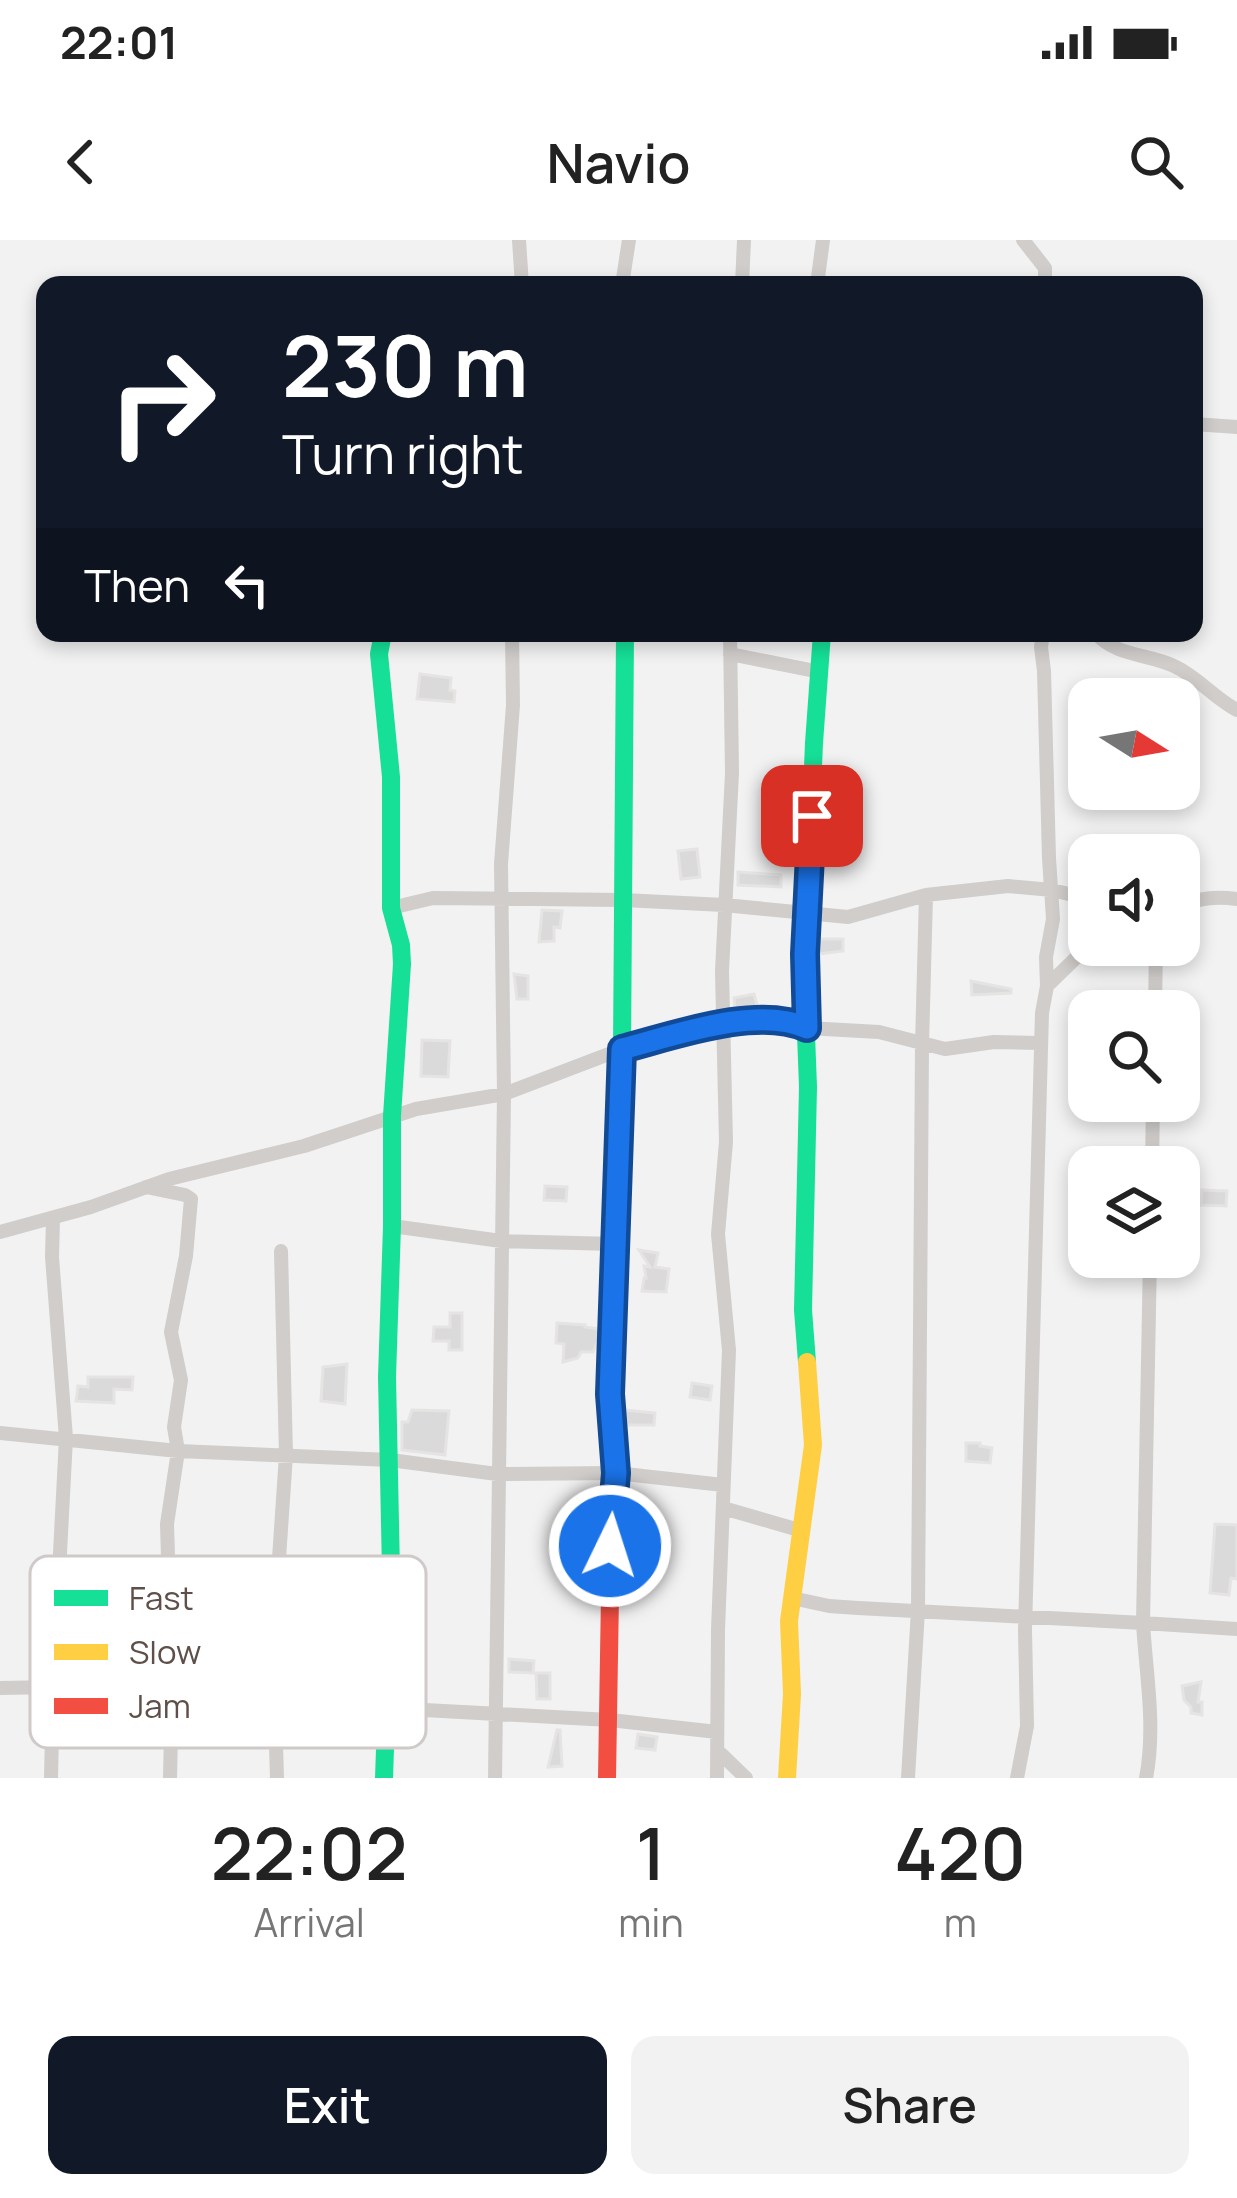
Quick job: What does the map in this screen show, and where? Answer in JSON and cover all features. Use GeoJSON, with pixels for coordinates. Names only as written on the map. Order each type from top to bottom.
{"type":"FeatureCollection","features":[{"type":"Feature","properties":{"kind":"street"},"geometry":{"type":"LineString","coordinates":[[519,240],[521,276]]}},
{"type":"Feature","properties":{"kind":"street"},"geometry":{"type":"LineString","coordinates":[[623,276],[629,240]]}},
{"type":"Feature","properties":{"kind":"street"},"geometry":{"type":"LineString","coordinates":[[742,276],[744,240]]}},
{"type":"Feature","properties":{"kind":"street"},"geometry":{"type":"LineString","coordinates":[[818,276],[823,240]]}},
{"type":"Feature","properties":{"kind":"street"},"geometry":{"type":"LineString","coordinates":[[1023,240],[1045,268],[1045,276]]}},
{"type":"Feature","properties":{"kind":"street"},"geometry":{"type":"LineString","coordinates":[[1203,425],[1237,427]]}},
{"type":"Feature","properties":{"kind":"street"},"geometry":{"type":"LineString","coordinates":[[381,642],[391,777],[391,908],[402,964],[392,1116],[387,1377],[391,1556]]}},
{"type":"Feature","properties":{"kind":"street"},"geometry":{"type":"LineString","coordinates":[[495,1778],[504,1094],[501,864],[513,705],[512,642]]}},
{"type":"Feature","properties":{"kind":"street"},"geometry":{"type":"LineString","coordinates":[[608,1778],[610,1546],[616,1473],[610,1394],[622,1049],[625,642]]}},
{"type":"Feature","properties":{"kind":"street"},"geometry":{"type":"LineString","coordinates":[[717,1778],[729,1350],[718,1234],[726,1142],[723,1022],[732,773],[730,642]]}},
{"type":"Feature","properties":{"kind":"street"},"geometry":{"type":"LineString","coordinates":[[787,1778],[792,1714],[789,1621],[813,1445],[803,1310],[804,982],[823,642]]}},
{"type":"Feature","properties":{"kind":"street"},"geometry":{"type":"LineString","coordinates":[[1017,1778],[1027,1726],[1040,1042],[1053,919],[1042,642]]}},
{"type":"Feature","properties":{"kind":"street"},"geometry":{"type":"LineString","coordinates":[[1105,642],[1171,664],[1237,710]]}},
{"type":"Feature","properties":{"kind":"street"},"geometry":{"type":"LineString","coordinates":[[730,654],[820,672]]}},
{"type":"Feature","properties":{"kind":"street"},"geometry":{"type":"LineString","coordinates":[[391,908],[433,898],[623,900],[848,916],[926,895],[1008,886],[1068,894]]}},
{"type":"Feature","properties":{"kind":"street"},"geometry":{"type":"LineString","coordinates":[[908,1778],[918,1610],[926,895]]}},
{"type":"Feature","properties":{"kind":"street"},"geometry":{"type":"LineString","coordinates":[[1200,899],[1237,899]]}},
{"type":"Feature","properties":{"kind":"street"},"geometry":{"type":"LineString","coordinates":[[1046,986],[1068,965]]}},
{"type":"Feature","properties":{"kind":"street"},"geometry":{"type":"LineString","coordinates":[[0,1232],[145,1187],[304,1146],[416,1108],[504,1094],[622,1049],[723,1022],[794,1022],[807,1028],[879,1032],[945,1049],[1040,1042]]}},
{"type":"Feature","properties":{"kind":"street"},"geometry":{"type":"LineString","coordinates":[[145,1187],[191,1199],[171,1332],[181,1380],[168,1556]]}},
{"type":"Feature","properties":{"kind":"street"},"geometry":{"type":"LineString","coordinates":[[53,1218],[66,1438],[60,1556]]}},
{"type":"Feature","properties":{"kind":"street"},"geometry":{"type":"LineString","coordinates":[[392,1226],[501,1241],[616,1244]]}},
{"type":"Feature","properties":{"kind":"street"},"geometry":{"type":"LineString","coordinates":[[279,1556],[286,1455],[280,1251]]}},
{"type":"Feature","properties":{"kind":"street"},"geometry":{"type":"LineString","coordinates":[[1146,1778],[1151,1724],[1143,1623],[1150,1278]]}},
{"type":"Feature","properties":{"kind":"street"},"geometry":{"type":"LineString","coordinates":[[0,1432],[178,1451],[390,1460],[497,1474],[616,1473],[723,1485]]}},
{"type":"Feature","properties":{"kind":"street"},"geometry":{"type":"LineString","coordinates":[[723,1508],[799,1530]]}},
{"type":"Feature","properties":{"kind":"street"},"geometry":{"type":"LineString","coordinates":[[792,1598],[829,1606],[1237,1629]]}},
{"type":"Feature","properties":{"kind":"street"},"geometry":{"type":"LineString","coordinates":[[0,1688],[30,1687]]}},
{"type":"Feature","properties":{"kind":"street"},"geometry":{"type":"LineString","coordinates":[[426,1710],[610,1720],[717,1732]]}},
{"type":"Feature","properties":{"kind":"street"},"geometry":{"type":"LineString","coordinates":[[52,1748],[52,1778]]}},
{"type":"Feature","properties":{"kind":"street"},"geometry":{"type":"LineString","coordinates":[[170,1778],[171,1748]]}},
{"type":"Feature","properties":{"kind":"street"},"geometry":{"type":"LineString","coordinates":[[276,1748],[277,1778]]}},
{"type":"Feature","properties":{"kind":"street"},"geometry":{"type":"LineString","coordinates":[[384,1778],[385,1748]]}},
{"type":"Feature","properties":{"kind":"street"},"geometry":{"type":"LineString","coordinates":[[718,1751],[746,1778]]}},
{"type":"Feature","properties":{"kind":"building"},"geometry":{"type":"Polygon","coordinates":[[[420,674],[451,678],[454,702],[417,699],[420,674]]]}},
{"type":"Feature","properties":{"kind":"building"},"geometry":{"type":"Polygon","coordinates":[[[697,849],[700,877],[681,879],[678,851],[697,849]]]}},
{"type":"Feature","properties":{"kind":"building"},"geometry":{"type":"Polygon","coordinates":[[[738,872],[781,875],[781,887],[738,885],[738,872]]]}},
{"type":"Feature","properties":{"kind":"building"},"geometry":{"type":"Polygon","coordinates":[[[542,910],[562,911],[560,928],[554,927],[554,941],[539,942],[542,910]]]}},
{"type":"Feature","properties":{"kind":"building"},"geometry":{"type":"Polygon","coordinates":[[[820,939],[843,939],[843,951],[819,954],[820,939]]]}},
{"type":"Feature","properties":{"kind":"building"},"geometry":{"type":"Polygon","coordinates":[[[514,974],[528,976],[528,999],[517,999],[514,974]]]}},
{"type":"Feature","properties":{"kind":"building"},"geometry":{"type":"Polygon","coordinates":[[[971,981],[1011,989],[1011,993],[972,995],[971,981]]]}},
{"type":"Feature","properties":{"kind":"building"},"geometry":{"type":"Polygon","coordinates":[[[754,994],[758,1009],[735,1011],[734,998],[754,994]]]}},
{"type":"Feature","properties":{"kind":"building"},"geometry":{"type":"Polygon","coordinates":[[[422,1040],[450,1041],[448,1077],[421,1076],[422,1040]]]}},
{"type":"Feature","properties":{"kind":"building"},"geometry":{"type":"Polygon","coordinates":[[[545,1186],[567,1187],[566,1201],[544,1200],[545,1186]]]}},
{"type":"Feature","properties":{"kind":"building"},"geometry":{"type":"Polygon","coordinates":[[[1202,1190],[1227,1191],[1226,1206],[1201,1205],[1202,1190]]]}},
{"type":"Feature","properties":{"kind":"building"},"geometry":{"type":"Polygon","coordinates":[[[639,1250],[658,1253],[655,1267],[669,1269],[666,1292],[642,1291],[644,1266],[650,1267],[639,1250]]]}},
{"type":"Feature","properties":{"kind":"building"},"geometry":{"type":"Polygon","coordinates":[[[450,1313],[462,1313],[462,1350],[449,1350],[449,1341],[433,1341],[434,1327],[450,1327],[450,1313]]]}},
{"type":"Feature","properties":{"kind":"building"},"geometry":{"type":"Polygon","coordinates":[[[557,1323],[599,1329],[593,1352],[581,1352],[578,1358],[563,1362],[564,1344],[556,1343],[557,1323]]]}},
{"type":"Feature","properties":{"kind":"building"},"geometry":{"type":"Polygon","coordinates":[[[347,1364],[345,1404],[321,1401],[323,1367],[347,1364]]]}},
{"type":"Feature","properties":{"kind":"building"},"geometry":{"type":"Polygon","coordinates":[[[88,1377],[133,1377],[132,1390],[114,1389],[114,1403],[76,1401],[78,1386],[88,1387],[88,1377]]]}},
{"type":"Feature","properties":{"kind":"building"},"geometry":{"type":"Polygon","coordinates":[[[692,1383],[712,1386],[710,1400],[690,1397],[692,1383]]]}},
{"type":"Feature","properties":{"kind":"building"},"geometry":{"type":"Polygon","coordinates":[[[412,1410],[449,1411],[445,1455],[402,1450],[402,1422],[408,1422],[412,1410]]]}},
{"type":"Feature","properties":{"kind":"building"},"geometry":{"type":"Polygon","coordinates":[[[625,1410],[655,1413],[654,1425],[626,1425],[625,1410]]]}},
{"type":"Feature","properties":{"kind":"building"},"geometry":{"type":"Polygon","coordinates":[[[966,1443],[992,1448],[990,1463],[966,1461],[966,1443]]]}},
{"type":"Feature","properties":{"kind":"building"},"geometry":{"type":"Polygon","coordinates":[[[1215,1524],[1237,1525],[1237,1579],[1231,1578],[1229,1595],[1210,1593],[1215,1524]]]}},
{"type":"Feature","properties":{"kind":"building"},"geometry":{"type":"Polygon","coordinates":[[[509,1659],[534,1661],[533,1673],[509,1672],[509,1659]]]}},
{"type":"Feature","properties":{"kind":"building"},"geometry":{"type":"Polygon","coordinates":[[[536,1673],[550,1673],[550,1699],[537,1699],[536,1673]]]}},
{"type":"Feature","properties":{"kind":"building"},"geometry":{"type":"Polygon","coordinates":[[[1201,1682],[1198,1702],[1202,1702],[1202,1715],[1191,1713],[1182,1686],[1201,1682]]]}},
{"type":"Feature","properties":{"kind":"building"},"geometry":{"type":"Polygon","coordinates":[[[557,1730],[562,1766],[548,1767],[557,1730]]]}},
{"type":"Feature","properties":{"kind":"building"},"geometry":{"type":"Polygon","coordinates":[[[638,1734],[657,1737],[655,1750],[636,1748],[638,1734]]]}},
{"type":"Feature","properties":{"kind":"traffic: fast"},"geometry":{"type":"LineString","coordinates":[[381,642],[391,777],[391,908],[402,964],[392,1116],[387,1377],[391,1556]]}},
{"type":"Feature","properties":{"kind":"traffic: fast"},"geometry":{"type":"LineString","coordinates":[[612,1341],[622,1049],[625,642]]}},
{"type":"Feature","properties":{"kind":"traffic: fast"},"geometry":{"type":"LineString","coordinates":[[807,1362],[804,982],[821,642]]}},
{"type":"Feature","properties":{"kind":"traffic: fast"},"geometry":{"type":"LineString","coordinates":[[384,1778],[385,1748]]}},
{"type":"Feature","properties":{"kind":"traffic: slow"},"geometry":{"type":"LineString","coordinates":[[787,1778],[792,1694],[789,1621],[813,1445],[807,1362]]}},
{"type":"Feature","properties":{"kind":"traffic: jam"},"geometry":{"type":"LineString","coordinates":[[607,1778],[616,1473],[610,1394],[612,1341]]}},
{"type":"Feature","properties":{"kind":"route"},"geometry":{"type":"LineString","coordinates":[[610,1546],[616,1473],[610,1394],[622,1049],[723,1022],[794,1022],[807,1028],[804,982],[812,816]]}}]}
